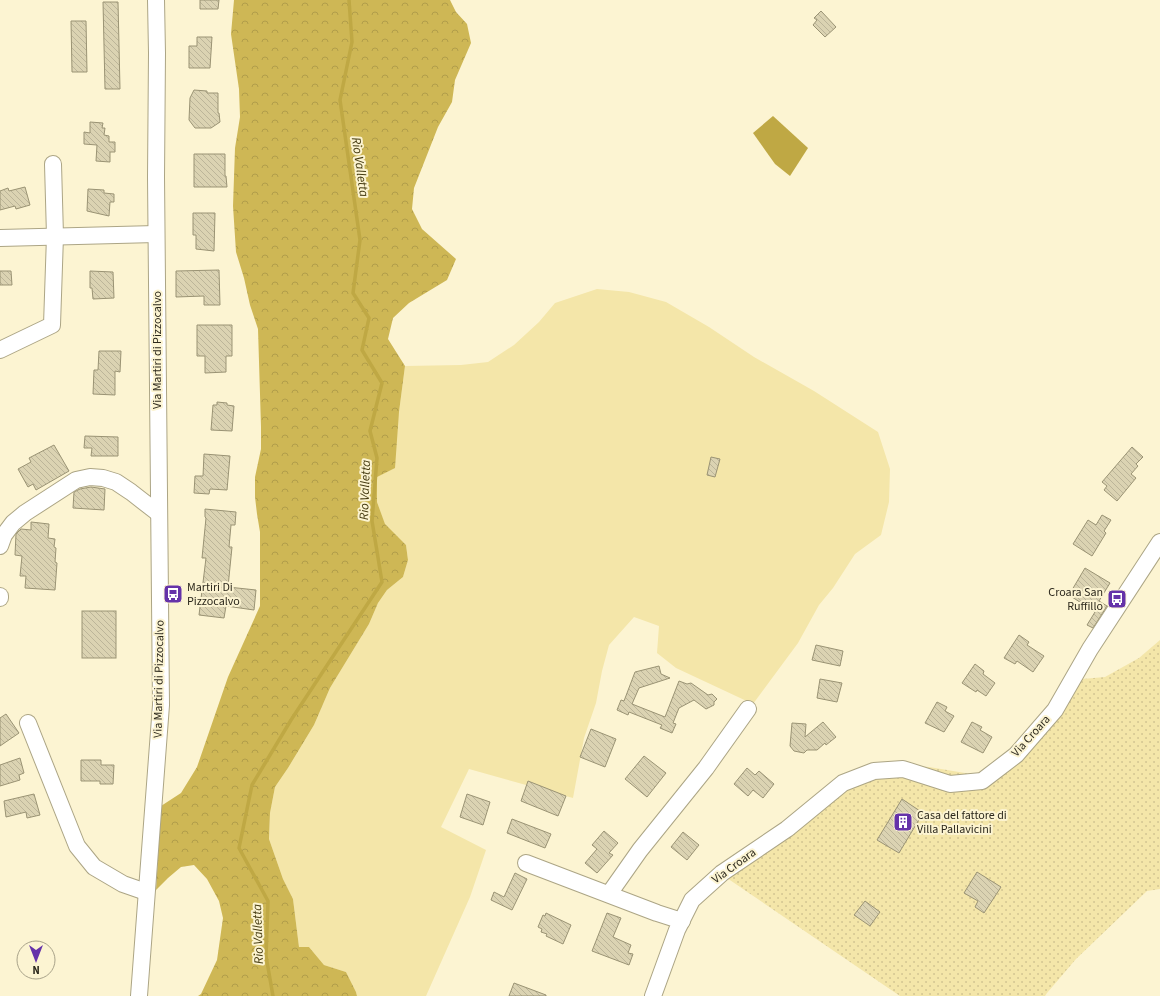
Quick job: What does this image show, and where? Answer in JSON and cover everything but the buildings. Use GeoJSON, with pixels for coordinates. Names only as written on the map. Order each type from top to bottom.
{"type":"FeatureCollection","features":[{"type":"Feature","properties":{"kind":"street","name":"Via Martiri di Pizzocalvo"},"geometry":{"type":"LineString","coordinates":[[139,996],[161,705],[156,234],[156,0]]}},
{"type":"Feature","properties":{"kind":"street"},"geometry":{"type":"LineString","coordinates":[[0,350],[52,325],[55,236],[53,164]]}},
{"type":"Feature","properties":{"kind":"street"},"geometry":{"type":"LineString","coordinates":[[0,238],[156,234]]}},
{"type":"Feature","properties":{"kind":"street"},"geometry":{"type":"LineString","coordinates":[[0,546],[4,535],[13,522],[76,480],[90,477],[103,478],[116,482],[158,513]]}},
{"type":"Feature","properties":{"kind":"street","name":"Via Croara"},"geometry":{"type":"LineString","coordinates":[[653,996],[682,921],[692,900],[722,873],[787,830],[843,783],[874,771],[903,769],[950,784],[982,781],[1016,755],[1055,710],[1090,650],[1160,542]]}},
{"type":"Feature","properties":{"kind":"street"},"geometry":{"type":"LineString","coordinates":[[609,894],[640,850],[706,768],[748,709]]}},
{"type":"Feature","properties":{"kind":"street"},"geometry":{"type":"LineString","coordinates":[[28,723],[77,846],[94,867],[123,884],[146,892]]}},
{"type":"Feature","properties":{"kind":"street"},"geometry":{"type":"LineString","coordinates":[[526,863],[682,921]]}},
{"type":"Feature","properties":{"kind":"shaded area"},"geometry":{"type":"Polygon","coordinates":[[[773,116],[808,148],[790,176],[775,164],[753,133],[773,116]]]}},
{"type":"Feature","properties":{"kind":"shaded area"},"geometry":{"type":"Polygon","coordinates":[[[597,289],[629,292],[666,302],[709,327],[754,357],[814,391],[878,432],[890,469],[889,502],[881,535],[855,554],[833,588],[819,605],[798,643],[753,704],[676,668],[657,653],[659,626],[634,617],[609,645],[596,703],[584,738],[573,798],[469,769],[441,827],[486,850],[470,897],[426,996],[357,996],[346,972],[324,965],[309,947],[299,947],[293,899],[283,879],[269,839],[270,813],[275,787],[314,725],[330,688],[369,624],[378,603],[387,590],[403,577],[408,560],[406,545],[385,525],[377,502],[377,476],[399,412],[405,366],[461,365],[488,362],[514,345],[539,322],[555,303],[597,289]]]}},
{"type":"Feature","properties":{"kind":"shaded area"},"geometry":{"type":"Polygon","coordinates":[[[1160,640],[1160,889],[1147,891],[1076,959],[1045,996],[900,996],[721,874],[848,786],[909,766],[929,767],[977,775],[999,765],[1059,712],[1082,679],[1105,677],[1139,658],[1160,640]]]}},
{"type":"Feature","properties":{"kind":"green space"},"geometry":{"type":"Polygon","coordinates":[[[234,0],[450,0],[456,12],[467,24],[471,43],[455,80],[452,102],[438,127],[414,188],[412,209],[422,229],[456,259],[447,280],[409,303],[393,318],[388,339],[405,366],[399,412],[395,468],[377,477],[377,502],[385,524],[406,545],[408,560],[403,577],[387,590],[378,603],[369,624],[330,688],[314,725],[275,787],[270,813],[269,839],[283,879],[293,899],[299,947],[309,947],[324,965],[346,972],[357,996],[198,996],[201,994],[217,960],[223,918],[219,901],[207,879],[194,865],[181,867],[156,890],[161,806],[181,793],[197,767],[228,677],[260,606],[260,532],[255,497],[255,477],[261,449],[258,329],[236,252],[233,206],[235,148],[240,117],[239,89],[231,34],[234,0]]]}},
{"type":"Feature","properties":{"kind":"waterway","name":"Rio Valletta"},"geometry":{"type":"LineString","coordinates":[[273,996],[266,956],[268,901],[239,848],[252,785],[291,720],[382,582],[372,521],[377,458],[370,431],[382,383],[362,350],[369,318],[353,293],[360,240],[340,100],[352,42],[349,0]]}},
{"type":"Feature","properties":{"kind":"place","name":"Martiri Di Pizzocalvo"},"geometry":{"type":"Point","coordinates":[173,594]}},
{"type":"Feature","properties":{"kind":"place","name":"Croara San Ruffillo"},"geometry":{"type":"Point","coordinates":[1117,599]}},
{"type":"Feature","properties":{"kind":"place","name":"Casa del fattore di Villa Pallavicini"},"geometry":{"type":"Point","coordinates":[903,822]}}]}
